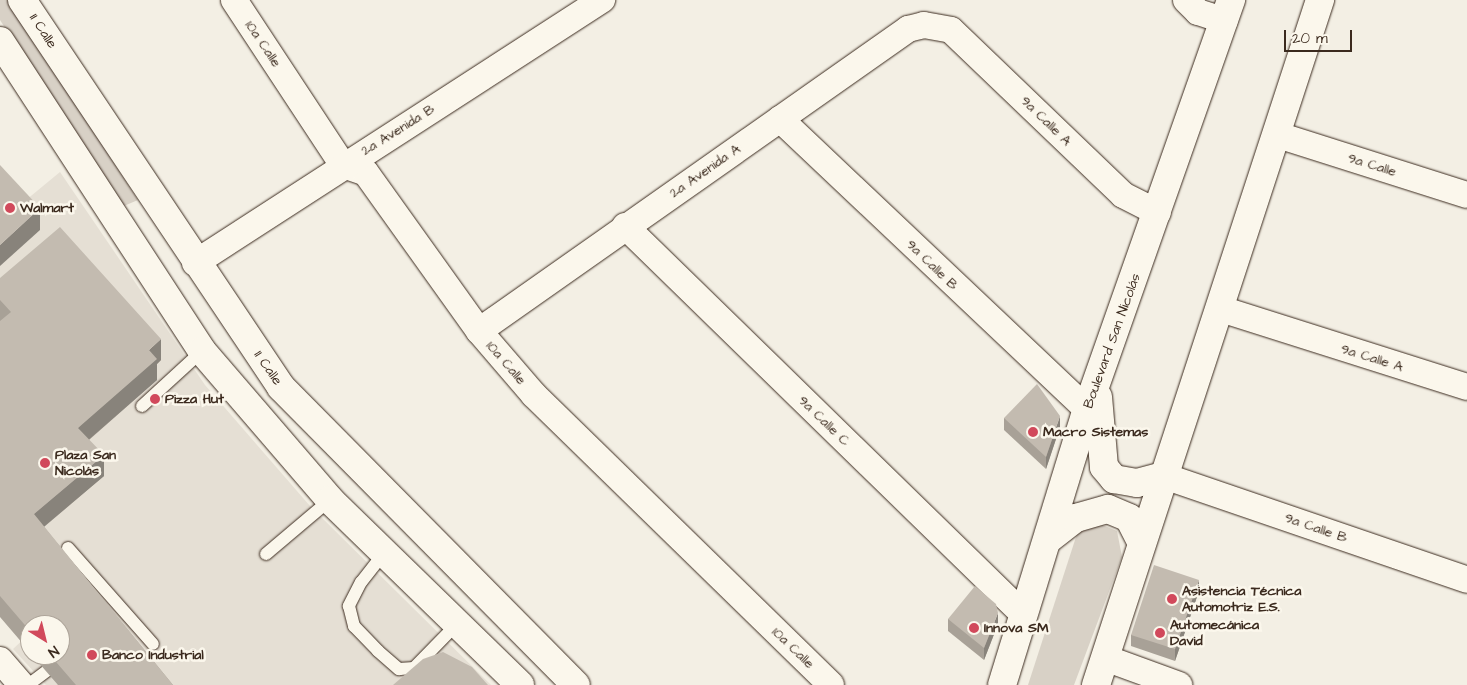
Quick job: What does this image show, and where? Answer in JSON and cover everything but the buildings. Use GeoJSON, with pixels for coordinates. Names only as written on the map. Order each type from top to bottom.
{"type":"FeatureCollection","features":[{"type":"Feature","properties":{"kind":"main road","name":"11 Calle"},"geometry":{"type":"LineString","coordinates":[[22,0],[195,263],[281,387],[576,685]]}},
{"type":"Feature","properties":{"kind":"main road"},"geometry":{"type":"LineString","coordinates":[[1096,685],[1278,135],[1320,0]]}},
{"type":"Feature","properties":{"kind":"main road","name":"Boulevard San Nicolás"},"geometry":{"type":"LineString","coordinates":[[1002,685],[1050,538],[1087,409],[1098,383],[1228,11]]}},
{"type":"Feature","properties":{"kind":"main road"},"geometry":{"type":"LineString","coordinates":[[0,41],[202,351],[330,500],[520,685]]}},
{"type":"Feature","properties":{"kind":"main road"},"geometry":{"type":"LineString","coordinates":[[1098,383],[1104,466],[1114,479],[1126,483],[1164,476]]}},
{"type":"Feature","properties":{"kind":"main road"},"geometry":{"type":"LineString","coordinates":[[1050,538],[1076,518],[1108,509],[1129,518],[1142,543]]}},
{"type":"Feature","properties":{"kind":"street","name":"2a Avenida B"},"geometry":{"type":"LineString","coordinates":[[195,263],[343,165],[602,0]]}},
{"type":"Feature","properties":{"kind":"street"},"geometry":{"type":"LineString","coordinates":[[1186,0],[1198,12],[1228,11]]}},
{"type":"Feature","properties":{"kind":"street","name":"10a Calle"},"geometry":{"type":"LineString","coordinates":[[243,3],[343,165],[370,177],[479,331],[534,395],[831,685]]}},
{"type":"Feature","properties":{"kind":"street","name":"9a Calle A"},"geometry":{"type":"LineString","coordinates":[[938,25],[960,38],[1123,195],[1158,213]]}},
{"type":"Feature","properties":{"kind":"street","name":"2a Avenida A"},"geometry":{"type":"LineString","coordinates":[[479,331],[625,226],[908,29],[938,25]]}},
{"type":"Feature","properties":{"kind":"street","name":"9a Calle B"},"geometry":{"type":"LineString","coordinates":[[780,119],[1087,409]]}},
{"type":"Feature","properties":{"kind":"street","name":"9a Calle"},"geometry":{"type":"LineString","coordinates":[[1278,135],[1467,195]]}},
{"type":"Feature","properties":{"kind":"street","name":"9a Calle C"},"geometry":{"type":"LineString","coordinates":[[625,226],[1024,615]]}},
{"type":"Feature","properties":{"kind":"street","name":"9a Calle A"},"geometry":{"type":"LineString","coordinates":[[1221,309],[1467,387]]}},
{"type":"Feature","properties":{"kind":"street","name":"9a Calle B"},"geometry":{"type":"LineString","coordinates":[[1164,476],[1467,580]]}},
{"type":"Feature","properties":{"kind":"street"},"geometry":{"type":"LineString","coordinates":[[1105,658],[1179,685]]}},
{"type":"Feature","properties":{"kind":"street"},"geometry":{"type":"LineString","coordinates":[[0,660],[22,685]]}},
{"type":"Feature","properties":{"kind":"lane"},"geometry":{"type":"LineString","coordinates":[[142,406],[202,351]]}},
{"type":"Feature","properties":{"kind":"lane"},"geometry":{"type":"LineString","coordinates":[[266,554],[330,500]]}},
{"type":"Feature","properties":{"kind":"lane"},"geometry":{"type":"LineString","coordinates":[[68,548],[153,644]]}},
{"type":"Feature","properties":{"kind":"lane"},"geometry":{"type":"LineString","coordinates":[[384,552],[361,582],[349,606],[354,626],[378,651],[399,669],[414,668],[458,624]]}},
{"type":"Feature","properties":{"kind":"lane"},"geometry":{"type":"LineString","coordinates":[[110,623],[124,612]]}},
{"type":"Feature","properties":{"kind":"lane"},"geometry":{"type":"LineString","coordinates":[[28,685],[73,651]]}},
{"type":"Feature","properties":{"kind":"shaded area"},"geometry":{"type":"Polygon","coordinates":[[[0,0],[8,0],[138,200],[119,208],[0,20],[0,0]]]}},
{"type":"Feature","properties":{"kind":"shaded area"},"geometry":{"type":"Polygon","coordinates":[[[60,172],[205,385],[310,506],[491,685],[46,685],[28,665],[70,665],[70,615],[20,615],[20,626],[0,603],[0,183],[20,205],[60,172]]]}},
{"type":"Feature","properties":{"kind":"shaded area"},"geometry":{"type":"Polygon","coordinates":[[[1093,521],[1117,531],[1122,557],[1074,685],[1028,685],[1080,527],[1093,521]]]}},
{"type":"Feature","properties":{"kind":"shaded area"},"geometry":{"type":"Polygon","coordinates":[[[20,642],[20,657],[13,649],[20,642]]]}},
{"type":"Feature","properties":{"kind":"place","name":"Walmart"},"geometry":{"type":"Point","coordinates":[10,208]}},
{"type":"Feature","properties":{"kind":"place","name":"Pizza Hut"},"geometry":{"type":"Point","coordinates":[155,399]}},
{"type":"Feature","properties":{"kind":"place","name":"Macro Sistemas"},"geometry":{"type":"Point","coordinates":[1033,432]}},
{"type":"Feature","properties":{"kind":"place","name":"Plaza San Nicolás"},"geometry":{"type":"Point","coordinates":[45,463]}},
{"type":"Feature","properties":{"kind":"place","name":"Asistencia Técnica Automotriz E.S."},"geometry":{"type":"Point","coordinates":[1172,599]}},
{"type":"Feature","properties":{"kind":"place","name":"Innova SM"},"geometry":{"type":"Point","coordinates":[974,628]}},
{"type":"Feature","properties":{"kind":"place","name":"Automecánica David"},"geometry":{"type":"Point","coordinates":[1160,633]}},
{"type":"Feature","properties":{"kind":"place","name":"Banco Industrial"},"geometry":{"type":"Point","coordinates":[92,655]}}]}
